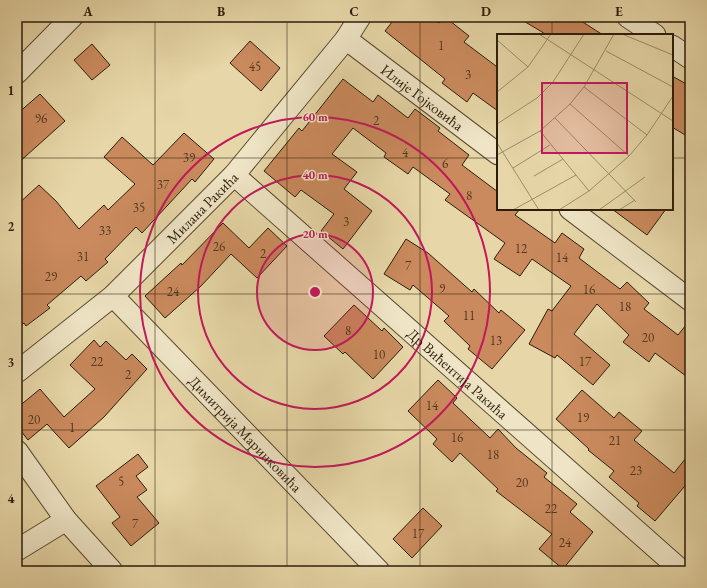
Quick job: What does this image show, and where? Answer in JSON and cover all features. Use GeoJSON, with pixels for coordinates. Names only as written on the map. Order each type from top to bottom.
{"type":"FeatureCollection","features":[{"type":"Feature","properties":{"kind":"street"},"geometry":{"type":"LineString","coordinates":[[17,73],[72,17]]}},
{"type":"Feature","properties":{"kind":"street","name":"Милана Ракића"},"geometry":{"type":"LineString","coordinates":[[17,372],[113,296],[234,175],[346,39],[360,17]]}},
{"type":"Feature","properties":{"kind":"street"},"geometry":{"type":"LineString","coordinates":[[628,17],[654,34]]}},
{"type":"Feature","properties":{"kind":"street","name":"Илије Гојковића"},"geometry":{"type":"LineString","coordinates":[[346,39],[497,153]]}},
{"type":"Feature","properties":{"kind":"street"},"geometry":{"type":"LineString","coordinates":[[673,47],[690,58]]}},
{"type":"Feature","properties":{"kind":"street","name":"Др Вићентија Ракића"},"geometry":{"type":"LineString","coordinates":[[234,175],[682,571]]}},
{"type":"Feature","properties":{"kind":"street"},"geometry":{"type":"LineString","coordinates":[[571,210],[690,300]]}},
{"type":"Feature","properties":{"kind":"street","name":"Димитрија Маринковића"},"geometry":{"type":"LineString","coordinates":[[113,296],[379,571]]}},
{"type":"Feature","properties":{"kind":"street"},"geometry":{"type":"LineString","coordinates":[[17,451],[66,520],[112,571]]}},
{"type":"Feature","properties":{"kind":"street"},"geometry":{"type":"LineString","coordinates":[[17,550],[66,520]]}},
{"type":"Feature","properties":{"kind":"building"},"geometry":{"type":"Polygon","coordinates":[[[396,17],[431,17],[439,23],[445,17],[469,36],[464,42],[497,68],[497,110],[473,93],[467,102],[442,83],[445,79],[385,31],[396,17]]]}},
{"type":"Feature","properties":{"kind":"building"},"geometry":{"type":"Polygon","coordinates":[[[517,17],[575,17],[601,34],[545,34],[517,17]]]}},
{"type":"Feature","properties":{"kind":"building"},"geometry":{"type":"Polygon","coordinates":[[[250,41],[280,68],[261,91],[230,63],[250,41]]]}},
{"type":"Feature","properties":{"kind":"building"},"geometry":{"type":"Polygon","coordinates":[[[92,44],[110,65],[92,80],[74,60],[92,44]]]}},
{"type":"Feature","properties":{"kind":"building"},"geometry":{"type":"Polygon","coordinates":[[[673,77],[690,86],[690,138],[673,128],[673,77]]]}},
{"type":"Feature","properties":{"kind":"building"},"geometry":{"type":"Polygon","coordinates":[[[343,79],[373,102],[378,95],[408,118],[415,109],[440,128],[438,131],[469,155],[462,165],[497,191],[497,210],[519,210],[515,215],[555,243],[562,233],[584,249],[579,258],[620,289],[627,282],[649,303],[644,309],[678,335],[690,320],[690,379],[655,353],[649,362],[623,342],[629,335],[597,304],[574,334],[610,365],[593,385],[557,355],[555,358],[529,344],[548,309],[552,311],[571,286],[532,259],[520,276],[494,259],[505,243],[445,200],[450,194],[413,167],[408,174],[384,157],[386,153],[353,128],[332,154],[357,172],[344,189],[372,211],[343,249],[321,231],[334,214],[301,190],[295,197],[264,171],[299,128],[302,131],[343,79]]]}},
{"type":"Feature","properties":{"kind":"building"},"geometry":{"type":"Polygon","coordinates":[[[40,94],[65,121],[17,164],[17,114],[40,94]]]}},
{"type":"Feature","properties":{"kind":"building"},"geometry":{"type":"Polygon","coordinates":[[[184,133],[214,159],[195,182],[192,179],[142,233],[136,227],[105,259],[108,262],[86,281],[81,276],[47,305],[50,308],[26,326],[24,323],[17,328],[17,205],[39,185],[56,201],[79,229],[104,205],[108,210],[135,184],[104,157],[122,137],[153,165],[184,133]]]}},
{"type":"Feature","properties":{"kind":"building"},"geometry":{"type":"Polygon","coordinates":[[[613,210],[665,210],[647,235],[613,210]]]}},
{"type":"Feature","properties":{"kind":"building"},"geometry":{"type":"Polygon","coordinates":[[[223,223],[249,248],[268,228],[287,246],[257,278],[231,254],[201,286],[165,318],[145,296],[181,263],[182,265],[223,223]]]}},
{"type":"Feature","properties":{"kind":"building"},"geometry":{"type":"Polygon","coordinates":[[[406,239],[428,253],[472,292],[474,289],[499,313],[501,310],[525,330],[492,369],[468,349],[470,346],[444,321],[449,316],[413,285],[410,290],[384,274],[406,239]]]}},
{"type":"Feature","properties":{"kind":"building"},"geometry":{"type":"Polygon","coordinates":[[[354,305],[382,331],[384,328],[403,347],[373,379],[345,352],[343,354],[324,336],[354,305]]]}},
{"type":"Feature","properties":{"kind":"building"},"geometry":{"type":"Polygon","coordinates":[[[94,340],[100,347],[106,341],[126,360],[132,354],[147,369],[104,417],[69,448],[47,424],[28,440],[17,426],[17,408],[40,389],[64,417],[95,389],[70,365],[94,340]]]}},
{"type":"Feature","properties":{"kind":"building"},"geometry":{"type":"Polygon","coordinates":[[[438,380],[457,398],[453,403],[490,438],[498,429],[516,448],[547,473],[544,477],[577,504],[570,512],[593,532],[563,569],[539,549],[552,534],[496,491],[498,489],[460,453],[452,462],[433,444],[437,439],[408,411],[438,380]]]}},
{"type":"Feature","properties":{"kind":"building"},"geometry":{"type":"Polygon","coordinates":[[[582,390],[614,418],[619,412],[642,431],[634,440],[674,473],[690,453],[690,480],[655,521],[637,506],[639,503],[609,477],[614,471],[588,450],[589,449],[556,419],[582,390]]]}},
{"type":"Feature","properties":{"kind":"building"},"geometry":{"type":"Polygon","coordinates":[[[138,454],[148,467],[136,476],[147,490],[137,497],[159,523],[131,546],[112,523],[120,517],[96,486],[138,454]]]}},
{"type":"Feature","properties":{"kind":"building"},"geometry":{"type":"Polygon","coordinates":[[[423,508],[442,526],[412,558],[393,539],[423,508]]]}}]}
